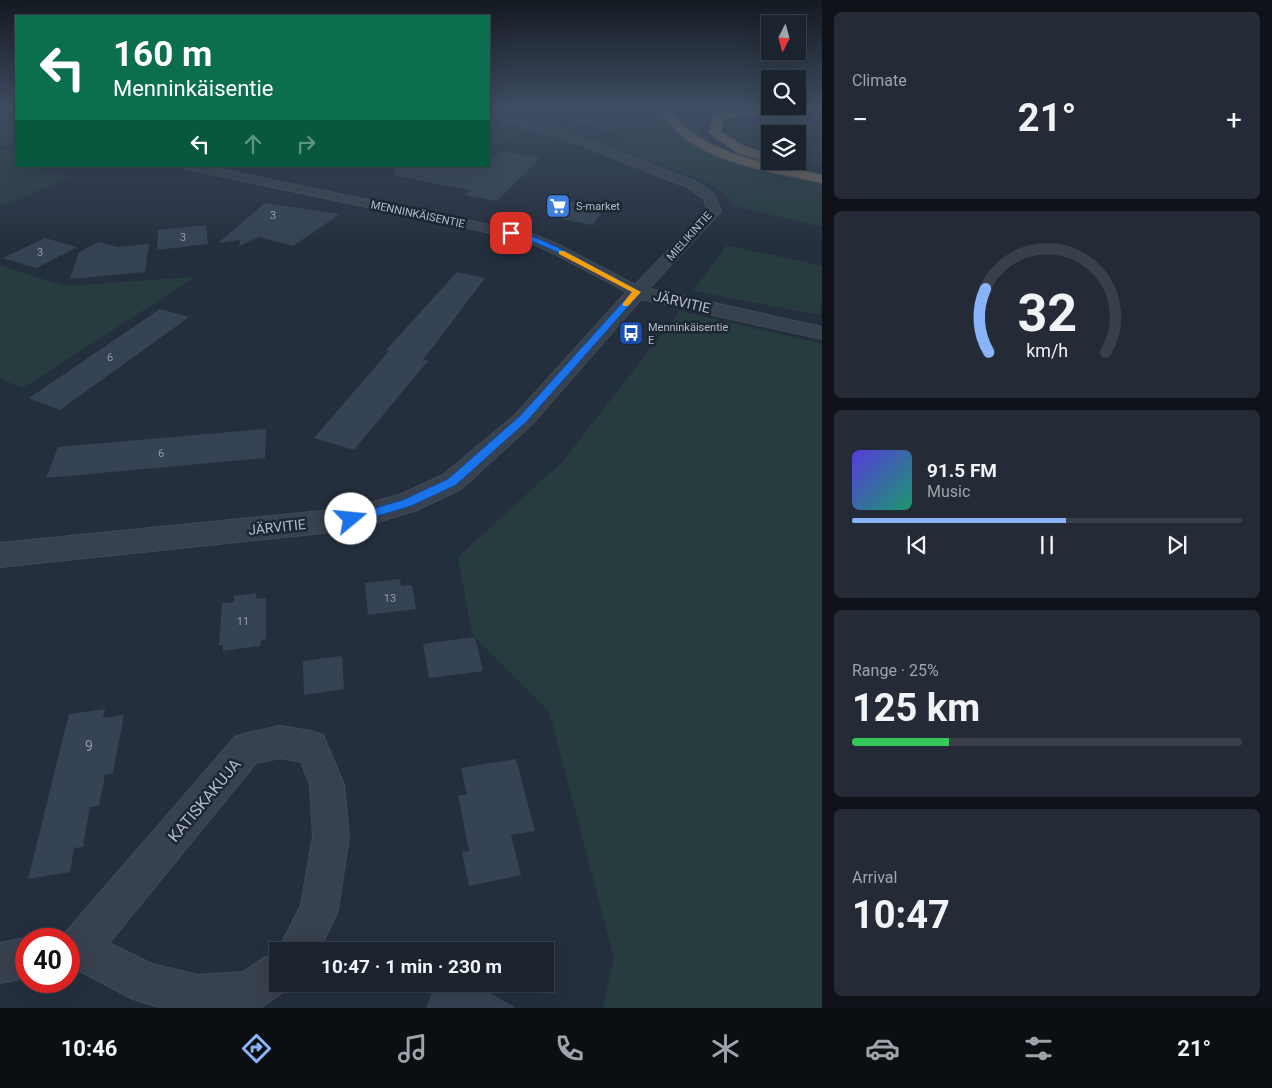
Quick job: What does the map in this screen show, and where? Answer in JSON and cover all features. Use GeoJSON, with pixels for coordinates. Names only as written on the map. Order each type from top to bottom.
{"type":"FeatureCollection","features":[{"type":"Feature","properties":{"kind":"highway"},"geometry":{"type":"LineString","coordinates":[[729,153],[755,162],[822,179]]}},
{"type":"Feature","properties":{"kind":"highway"},"geometry":{"type":"LineString","coordinates":[[806,168],[822,172]]}},
{"type":"Feature","properties":{"kind":"street","name":"MIELIKINTIE"},"geometry":{"type":"LineString","coordinates":[[611,153],[691,184],[710,197],[714,211],[637,292]]}},
{"type":"Feature","properties":{"kind":"street","name":"MENNINKÄISENTIE"},"geometry":{"type":"LineString","coordinates":[[192,167],[528,237],[554,248],[637,292]]}},
{"type":"Feature","properties":{"kind":"street","name":"JÄRVITIE"},"geometry":{"type":"LineString","coordinates":[[0,555],[351,519],[407,503],[452,482],[524,419],[637,292],[822,332]]}},
{"type":"Feature","properties":{"kind":"street","name":"KATISKAKUJA"},"geometry":{"type":"LineString","coordinates":[[80,942],[247,749],[280,742],[311,747],[327,785],[331,836],[319,910],[303,942]]}},
{"type":"Feature","properties":{"kind":"street","name":"KATISKAKUJA"},"geometry":{"type":"LineString","coordinates":[[80,953],[148,984],[198,996],[249,992],[269,978]]}},
{"type":"Feature","properties":{"kind":"street"},"geometry":{"type":"LineString","coordinates":[[0,963],[15,960]]}},
{"type":"Feature","properties":{"kind":"green space"},"geometry":{"type":"Polygon","coordinates":[[[0,153],[15,153],[15,167],[43,167],[37,170],[71,177],[0,207],[0,153]]]}},
{"type":"Feature","properties":{"kind":"green space"},"geometry":{"type":"Polygon","coordinates":[[[628,153],[726,153],[761,163],[761,170],[784,170],[822,181],[822,227],[733,206],[727,196],[709,183],[628,153]]]}},
{"type":"Feature","properties":{"kind":"green space"},"geometry":{"type":"Polygon","coordinates":[[[806,153],[822,153],[822,164],[806,160],[806,153]]]}},
{"type":"Feature","properties":{"kind":"green space"},"geometry":{"type":"Polygon","coordinates":[[[727,245],[822,266],[820,315],[693,291],[727,245]]]}},
{"type":"Feature","properties":{"kind":"green space"},"geometry":{"type":"Polygon","coordinates":[[[0,265],[64,286],[195,277],[23,388],[0,379],[0,265]]]}},
{"type":"Feature","properties":{"kind":"green space"},"geometry":{"type":"Polygon","coordinates":[[[680,311],[822,344],[822,1008],[603,1008],[614,958],[549,711],[472,634],[458,557],[562,462],[680,311]]]}},
{"type":"Feature","properties":{"kind":"building"},"geometry":{"type":"Polygon","coordinates":[[[498,153],[512,153],[540,158],[497,201],[465,195],[470,190],[395,176],[395,167],[490,167],[490,160],[498,153]]]}},
{"type":"Feature","properties":{"kind":"building"},"geometry":{"type":"Polygon","coordinates":[[[559,199],[605,208],[593,225],[545,216],[559,199]]]}},
{"type":"Feature","properties":{"kind":"building"},"geometry":{"type":"Polygon","coordinates":[[[265,203],[340,214],[293,246],[259,237],[239,246],[240,240],[218,243],[265,203]]]}},
{"type":"Feature","properties":{"kind":"building"},"geometry":{"type":"Polygon","coordinates":[[[206,225],[208,244],[157,250],[158,230],[206,225]]]}},
{"type":"Feature","properties":{"kind":"building"},"geometry":{"type":"Polygon","coordinates":[[[45,238],[77,247],[36,268],[3,258],[45,238]]]}},
{"type":"Feature","properties":{"kind":"building"},"geometry":{"type":"Polygon","coordinates":[[[99,242],[117,247],[149,244],[145,272],[70,279],[79,252],[99,242]]]}},
{"type":"Feature","properties":{"kind":"building"},"geometry":{"type":"Polygon","coordinates":[[[457,272],[485,278],[423,360],[428,361],[354,450],[314,438],[389,351],[386,350],[457,272]]]}},
{"type":"Feature","properties":{"kind":"building"},"geometry":{"type":"Polygon","coordinates":[[[160,309],[189,317],[60,410],[29,398],[160,309]]]}},
{"type":"Feature","properties":{"kind":"building"},"geometry":{"type":"Polygon","coordinates":[[[266,429],[265,458],[46,478],[58,447],[266,429]]]}},
{"type":"Feature","properties":{"kind":"building"},"geometry":{"type":"Polygon","coordinates":[[[400,579],[401,586],[412,585],[416,609],[368,615],[365,583],[400,579]]]}},
{"type":"Feature","properties":{"kind":"building"},"geometry":{"type":"Polygon","coordinates":[[[256,593],[256,599],[266,598],[266,639],[261,640],[260,646],[223,651],[223,645],[219,645],[222,603],[234,602],[234,596],[256,593]]]}},
{"type":"Feature","properties":{"kind":"building"},"geometry":{"type":"Polygon","coordinates":[[[475,637],[483,671],[429,678],[423,644],[475,637]]]}},
{"type":"Feature","properties":{"kind":"building"},"geometry":{"type":"Polygon","coordinates":[[[342,656],[344,689],[304,695],[303,661],[342,656]]]}},
{"type":"Feature","properties":{"kind":"building"},"geometry":{"type":"Polygon","coordinates":[[[105,709],[103,718],[124,715],[113,773],[105,775],[99,806],[90,807],[83,847],[74,848],[70,872],[28,879],[69,714],[105,709]]]}},
{"type":"Feature","properties":{"kind":"building"},"geometry":{"type":"Polygon","coordinates":[[[516,759],[535,831],[511,835],[521,875],[469,886],[462,852],[469,851],[458,795],[467,795],[461,768],[516,759]]]}},
{"type":"Feature","properties":{"kind":"building"},"geometry":{"type":"Polygon","coordinates":[[[432,992],[489,992],[516,1008],[426,1008],[432,992]]]}},
{"type":"Feature","properties":{"kind":"slow traffic"},"geometry":{"type":"LineString","coordinates":[[562,252],[637,292],[625,305]]}},
{"type":"Feature","properties":{"kind":"place","name":"S-market"},"geometry":{"type":"Point","coordinates":[558,206]}},
{"type":"Feature","properties":{"kind":"place","name":"Menninkäisentie E"},"geometry":{"type":"Point","coordinates":[631,333]}},
{"type":"Feature","properties":{"kind":"route"},"geometry":{"type":"LineString","coordinates":[[351,519],[407,503],[452,482],[524,419],[637,292],[554,248],[528,237],[511,233]]}}]}
